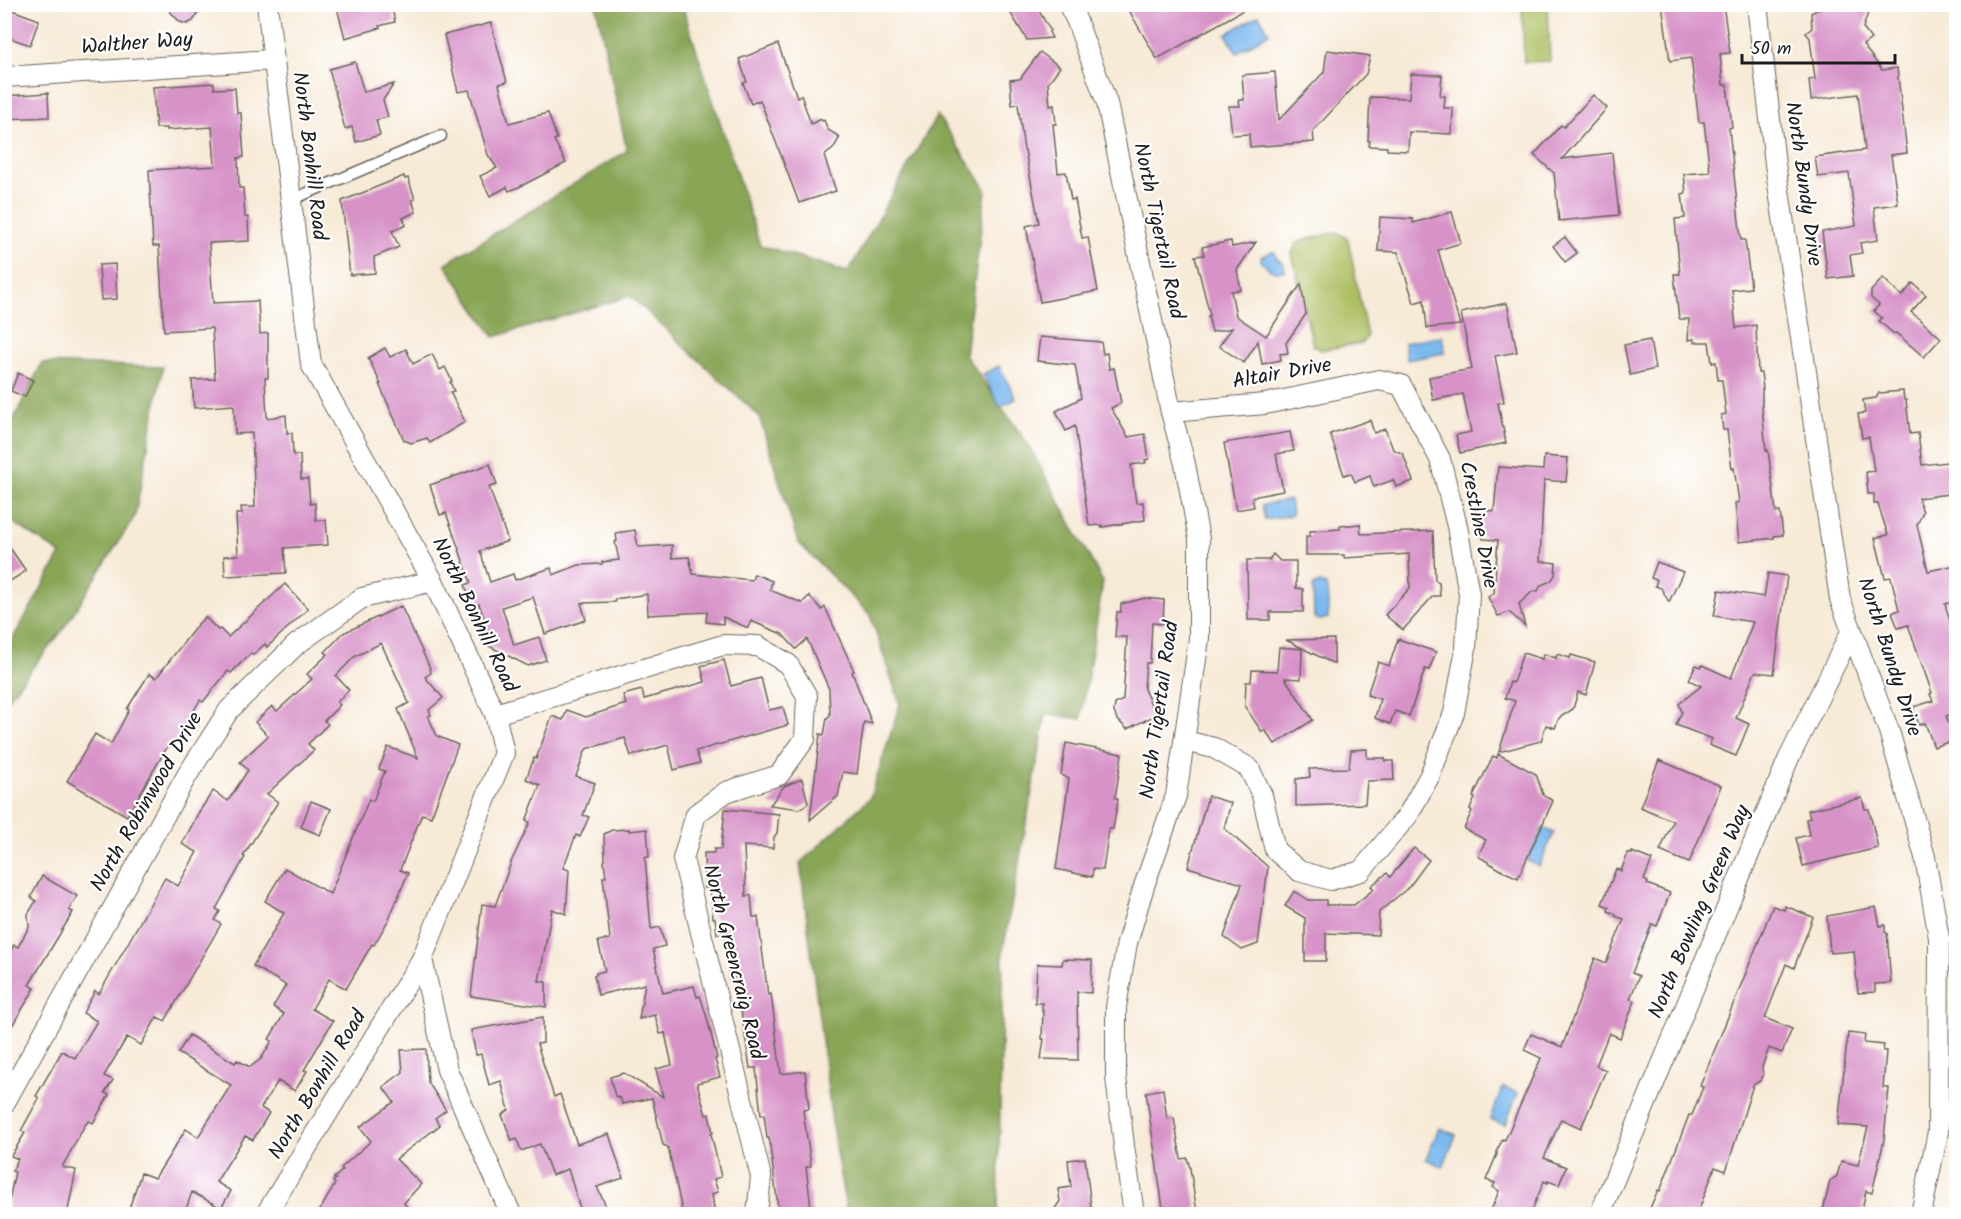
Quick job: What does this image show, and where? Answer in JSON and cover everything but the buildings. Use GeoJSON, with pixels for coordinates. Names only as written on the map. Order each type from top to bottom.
{"type":"FeatureCollection","features":[{"type":"Feature","properties":{"kind":"street","name":"North Bonhill Road"},"geometry":{"type":"LineString","coordinates":[[267,4],[311,364],[433,581],[495,714],[504,753],[422,959],[267,1215]]}},
{"type":"Feature","properties":{"kind":"street","name":"North Tigertail Road"},"geometry":{"type":"LineString","coordinates":[[1068,4],[1076,19],[1107,103],[1171,412],[1185,464],[1198,539],[1198,639],[1176,796],[1144,886],[1127,943],[1116,1007],[1116,1077],[1134,1215]]}},
{"type":"Feature","properties":{"kind":"street","name":"North Bundy Drive"},"geometry":{"type":"LineString","coordinates":[[1757,4],[1774,164],[1840,599],[1889,731],[1925,857],[1939,938],[1938,1132],[1921,1215]]}},
{"type":"Feature","properties":{"kind":"street","name":"Walther Way"},"geometry":{"type":"LineString","coordinates":[[4,77],[273,60]]}},
{"type":"Feature","properties":{"kind":"street","name":"Altair Drive"},"geometry":{"type":"LineString","coordinates":[[1171,412],[1265,404],[1379,380],[1401,385]]}},
{"type":"Feature","properties":{"kind":"street","name":"Crestline Drive"},"geometry":{"type":"LineString","coordinates":[[1185,741],[1214,748],[1249,768],[1262,795],[1275,850],[1299,871],[1331,880],[1361,871],[1408,815],[1430,775],[1454,713],[1466,648],[1469,594],[1457,526],[1440,459],[1401,385]]}},
{"type":"Feature","properties":{"kind":"street","name":"North Robinwood Drive"},"geometry":{"type":"LineString","coordinates":[[4,1104],[186,777],[229,710],[297,645],[362,598],[433,581]]}},
{"type":"Feature","properties":{"kind":"street","name":"North Bowling Green Way"},"geometry":{"type":"LineString","coordinates":[[1600,1215],[1788,760],[1851,632]]}},
{"type":"Feature","properties":{"kind":"street","name":"North Greencraig Road"},"geometry":{"type":"LineString","coordinates":[[495,714],[723,645],[758,646],[788,664],[807,696],[805,739],[779,775],[726,792],[696,814],[683,859],[761,1178],[756,1215]]}},
{"type":"Feature","properties":{"kind":"street"},"geometry":{"type":"LineString","coordinates":[[422,959],[447,1070],[510,1215]]}},
{"type":"Feature","properties":{"kind":"lane"},"geometry":{"type":"LineString","coordinates":[[291,200],[441,136]]}},
{"type":"Feature","properties":{"kind":"green space"},"geometry":{"type":"Polygon","coordinates":[[[596,5],[682,5],[760,245],[848,272],[937,115],[986,189],[965,355],[1029,446],[1103,582],[1081,719],[1046,714],[1003,951],[998,1214],[847,1214],[835,1147],[800,863],[870,798],[900,704],[870,615],[798,542],[759,416],[630,296],[494,337],[445,264],[627,151],[596,5]]]}},
{"type":"Feature","properties":{"kind":"green space"},"geometry":{"type":"Polygon","coordinates":[[[1522,5],[1548,5],[1550,61],[1524,62],[1522,5]]]}},
{"type":"Feature","properties":{"kind":"green space"},"geometry":{"type":"Polygon","coordinates":[[[1337,232],[1348,239],[1367,336],[1362,343],[1321,350],[1313,345],[1292,253],[1297,242],[1337,232]]]}},
{"type":"Feature","properties":{"kind":"green space"},"geometry":{"type":"Polygon","coordinates":[[[42,363],[163,367],[135,516],[62,631],[5,702],[5,649],[61,554],[5,517],[5,436],[42,363]]]}},
{"type":"Feature","properties":{"kind":"water"},"geometry":{"type":"Polygon","coordinates":[[[1259,15],[1269,33],[1237,53],[1226,34],[1259,15]]]}},
{"type":"Feature","properties":{"kind":"water"},"geometry":{"type":"Polygon","coordinates":[[[1275,252],[1277,259],[1284,264],[1285,271],[1272,271],[1261,262],[1261,257],[1275,252]]]}},
{"type":"Feature","properties":{"kind":"water"},"geometry":{"type":"Polygon","coordinates":[[[1442,336],[1445,353],[1407,360],[1404,343],[1442,336]]]}},
{"type":"Feature","properties":{"kind":"water"},"geometry":{"type":"Polygon","coordinates":[[[999,366],[1016,399],[1000,407],[983,374],[999,366]]]}},
{"type":"Feature","properties":{"kind":"water"},"geometry":{"type":"Polygon","coordinates":[[[1290,500],[1292,515],[1265,520],[1262,505],[1290,500]]]}},
{"type":"Feature","properties":{"kind":"water"},"geometry":{"type":"Polygon","coordinates":[[[1320,583],[1326,585],[1328,601],[1328,618],[1321,620],[1314,618],[1313,586],[1320,583]]]}},
{"type":"Feature","properties":{"kind":"water"},"geometry":{"type":"Polygon","coordinates":[[[1543,828],[1554,833],[1539,866],[1527,861],[1543,828]]]}},
{"type":"Feature","properties":{"kind":"water"},"geometry":{"type":"Polygon","coordinates":[[[1503,1087],[1518,1093],[1505,1125],[1490,1119],[1503,1087]]]}},
{"type":"Feature","properties":{"kind":"water"},"geometry":{"type":"Polygon","coordinates":[[[1439,1128],[1456,1135],[1443,1167],[1426,1159],[1439,1128]]]}}]}
